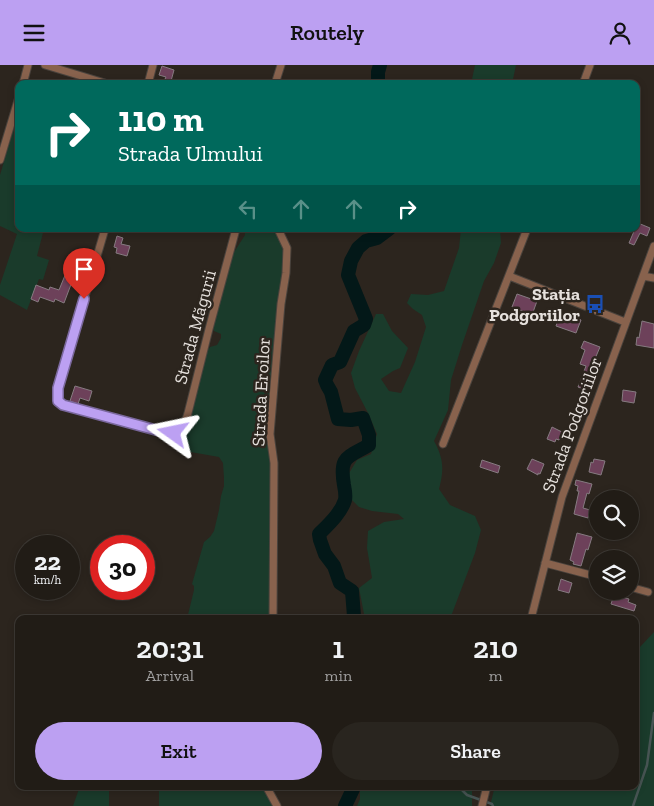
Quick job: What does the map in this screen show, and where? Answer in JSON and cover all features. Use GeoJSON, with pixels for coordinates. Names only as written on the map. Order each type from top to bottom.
{"type":"FeatureCollection","features":[{"type":"Feature","properties":{"kind":"street"},"geometry":{"type":"LineString","coordinates":[[24,80],[28,65]]}},
{"type":"Feature","properties":{"kind":"street"},"geometry":{"type":"LineString","coordinates":[[45,65],[95,80]]}},
{"type":"Feature","properties":{"kind":"street"},"geometry":{"type":"LineString","coordinates":[[149,80],[153,65]]}},
{"type":"Feature","properties":{"kind":"street"},"geometry":{"type":"LineString","coordinates":[[277,80],[281,65]]}},
{"type":"Feature","properties":{"kind":"street"},"geometry":{"type":"LineString","coordinates":[[584,80],[590,65]]}},
{"type":"Feature","properties":{"kind":"street"},"geometry":{"type":"LineString","coordinates":[[0,160],[15,110]]}},
{"type":"Feature","properties":{"kind":"street","name":"Strada Măgurii"},"geometry":{"type":"LineString","coordinates":[[104,232],[58,388],[58,401],[63,405],[167,433],[173,433],[184,425],[235,232]]}},
{"type":"Feature","properties":{"kind":"street","name":"Strada Eroilor"},"geometry":{"type":"LineString","coordinates":[[273,615],[274,463],[270,434],[287,248],[279,232]]}},
{"type":"Feature","properties":{"kind":"street"},"geometry":{"type":"LineString","coordinates":[[443,444],[526,232]]}},
{"type":"Feature","properties":{"kind":"street","name":"Strada Podgoriilor"},"geometry":{"type":"LineString","coordinates":[[531,615],[562,497],[654,246]]}},
{"type":"Feature","properties":{"kind":"street"},"geometry":{"type":"LineString","coordinates":[[509,276],[625,322]]}},
{"type":"Feature","properties":{"kind":"street"},"geometry":{"type":"LineString","coordinates":[[643,276],[654,278]]}},
{"type":"Feature","properties":{"kind":"street"},"geometry":{"type":"LineString","coordinates":[[545,563],[589,575]]}},
{"type":"Feature","properties":{"kind":"street"},"geometry":{"type":"LineString","coordinates":[[639,590],[648,592]]}},
{"type":"Feature","properties":{"kind":"street"},"geometry":{"type":"LineString","coordinates":[[268,790],[277,806]]}},
{"type":"Feature","properties":{"kind":"street"},"geometry":{"type":"LineString","coordinates":[[482,806],[486,790]]}},
{"type":"Feature","properties":{"kind":"green space"},"geometry":{"type":"Polygon","coordinates":[[[475,65],[516,65],[513,80],[472,80],[475,65]]]}},
{"type":"Feature","properties":{"kind":"green space"},"geometry":{"type":"Polygon","coordinates":[[[15,128],[15,232],[43,232],[37,256],[49,260],[43,280],[39,279],[27,310],[0,295],[0,285],[17,234],[0,226],[0,175],[15,128]]]}},
{"type":"Feature","properties":{"kind":"green space"},"geometry":{"type":"Polygon","coordinates":[[[245,232],[276,232],[281,242],[284,262],[276,326],[269,615],[188,615],[194,590],[192,584],[204,542],[214,531],[219,510],[224,486],[223,463],[219,457],[185,451],[160,439],[163,434],[178,435],[207,351],[210,347],[217,345],[221,338],[221,334],[214,331],[213,327],[226,265],[245,232]]]}},
{"type":"Feature","properties":{"kind":"green space"},"geometry":{"type":"Polygon","coordinates":[[[461,232],[500,232],[501,243],[494,263],[484,281],[462,345],[451,380],[448,410],[434,441],[440,453],[442,465],[439,489],[450,505],[475,516],[481,530],[475,553],[452,615],[364,615],[359,588],[372,578],[367,548],[368,531],[384,522],[404,519],[398,514],[372,511],[359,507],[352,500],[348,475],[357,460],[371,454],[377,434],[355,388],[351,373],[376,314],[383,314],[392,331],[408,348],[400,368],[381,379],[389,391],[401,393],[415,362],[426,327],[422,315],[407,303],[411,294],[428,295],[444,291],[459,248],[461,232]]]}},
{"type":"Feature","properties":{"kind":"green space"},"geometry":{"type":"Polygon","coordinates":[[[654,632],[654,806],[490,806],[494,790],[639,790],[640,647],[654,632]]]}},
{"type":"Feature","properties":{"kind":"green space"},"geometry":{"type":"Polygon","coordinates":[[[79,790],[109,790],[109,806],[73,806],[79,790]]]}},
{"type":"Feature","properties":{"kind":"green space"},"geometry":{"type":"Polygon","coordinates":[[[159,790],[264,790],[273,806],[159,806],[159,790]]]}},
{"type":"Feature","properties":{"kind":"green space"},"geometry":{"type":"Polygon","coordinates":[[[360,790],[472,790],[472,806],[357,806],[360,799],[360,790]]]}},
{"type":"Feature","properties":{"kind":"building"},"geometry":{"type":"Polygon","coordinates":[[[162,66],[174,70],[171,80],[159,75],[162,66]]]}},
{"type":"Feature","properties":{"kind":"building"},"geometry":{"type":"Polygon","coordinates":[[[640,224],[650,228],[647,236],[640,233],[634,245],[629,243],[634,232],[640,232],[640,224]]]}},
{"type":"Feature","properties":{"kind":"building"},"geometry":{"type":"Polygon","coordinates":[[[117,236],[123,238],[121,244],[130,246],[127,256],[116,253],[117,248],[114,247],[117,236]]]}},
{"type":"Feature","properties":{"kind":"building"},"geometry":{"type":"Polygon","coordinates":[[[68,268],[76,271],[64,303],[55,299],[54,302],[40,297],[38,302],[31,299],[36,285],[49,290],[50,287],[59,290],[68,268]]]}},
{"type":"Feature","properties":{"kind":"building"},"geometry":{"type":"Polygon","coordinates":[[[517,294],[537,301],[532,315],[512,307],[517,294]]]}},
{"type":"Feature","properties":{"kind":"building"},"geometry":{"type":"Polygon","coordinates":[[[561,312],[581,320],[576,333],[556,326],[561,312]]]}},
{"type":"Feature","properties":{"kind":"building"},"geometry":{"type":"Polygon","coordinates":[[[642,321],[654,324],[654,348],[636,345],[642,321]]]}},
{"type":"Feature","properties":{"kind":"building"},"geometry":{"type":"Polygon","coordinates":[[[584,341],[600,347],[594,361],[596,362],[594,369],[591,368],[583,389],[578,387],[586,366],[580,364],[585,350],[581,348],[584,341]]]}},
{"type":"Feature","properties":{"kind":"building"},"geometry":{"type":"Polygon","coordinates":[[[75,386],[92,391],[89,401],[80,398],[78,404],[70,401],[75,386]]]}},
{"type":"Feature","properties":{"kind":"building"},"geometry":{"type":"Polygon","coordinates":[[[623,390],[636,392],[634,403],[622,401],[623,390]]]}},
{"type":"Feature","properties":{"kind":"building"},"geometry":{"type":"Polygon","coordinates":[[[552,427],[562,432],[559,440],[556,439],[555,442],[547,439],[552,427]]]}},
{"type":"Feature","properties":{"kind":"building"},"geometry":{"type":"Polygon","coordinates":[[[532,459],[544,464],[538,475],[527,469],[532,459]]]}},
{"type":"Feature","properties":{"kind":"building"},"geometry":{"type":"Polygon","coordinates":[[[594,459],[605,461],[601,475],[589,472],[591,462],[593,463],[594,459]]]}},
{"type":"Feature","properties":{"kind":"building"},"geometry":{"type":"Polygon","coordinates":[[[482,460],[500,466],[498,473],[480,467],[482,460]]]}},
{"type":"Feature","properties":{"kind":"building"},"geometry":{"type":"Polygon","coordinates":[[[576,480],[592,484],[589,494],[587,493],[583,508],[589,510],[588,518],[574,514],[579,491],[577,491],[578,486],[575,485],[576,480]]]}},
{"type":"Feature","properties":{"kind":"building"},"geometry":{"type":"Polygon","coordinates":[[[577,533],[589,536],[589,540],[591,540],[581,566],[573,564],[574,562],[570,560],[577,533]]]}},
{"type":"Feature","properties":{"kind":"building"},"geometry":{"type":"Polygon","coordinates":[[[561,579],[572,583],[569,593],[558,590],[561,579]]]}},
{"type":"Feature","properties":{"kind":"building"},"geometry":{"type":"Polygon","coordinates":[[[612,600],[629,600],[628,602],[636,605],[634,611],[611,604],[612,600]]]}},
{"type":"Feature","properties":{"kind":"waterway"},"geometry":{"type":"LineString","coordinates":[[378,80],[380,65]]}},
{"type":"Feature","properties":{"kind":"waterway"},"geometry":{"type":"LineString","coordinates":[[354,615],[352,591],[340,583],[334,566],[325,554],[319,534],[338,514],[345,500],[343,468],[346,459],[369,445],[369,435],[363,418],[351,420],[338,419],[331,392],[325,380],[332,365],[340,362],[354,331],[364,325],[366,319],[348,275],[351,261],[358,248],[366,241],[377,238],[385,232]]}},
{"type":"Feature","properties":{"kind":"waterway"},"geometry":{"type":"LineString","coordinates":[[639,788],[647,765],[654,713]]}},
{"type":"Feature","properties":{"kind":"waterway"},"geometry":{"type":"LineString","coordinates":[[345,806],[353,790]]}},
{"type":"Feature","properties":{"kind":"waterway"},"geometry":{"type":"LineString","coordinates":[[462,790],[467,795],[493,806]]}},
{"type":"Feature","properties":{"kind":"waterway"},"geometry":{"type":"LineString","coordinates":[[633,806],[638,790]]}},
{"type":"Feature","properties":{"kind":"place","name":"Stația Podgoriilor"},"geometry":{"type":"Point","coordinates":[595,304]}},
{"type":"Feature","properties":{"kind":"route"},"geometry":{"type":"LineString","coordinates":[[84,299],[58,388],[58,401],[63,405],[173,433]]}}]}
